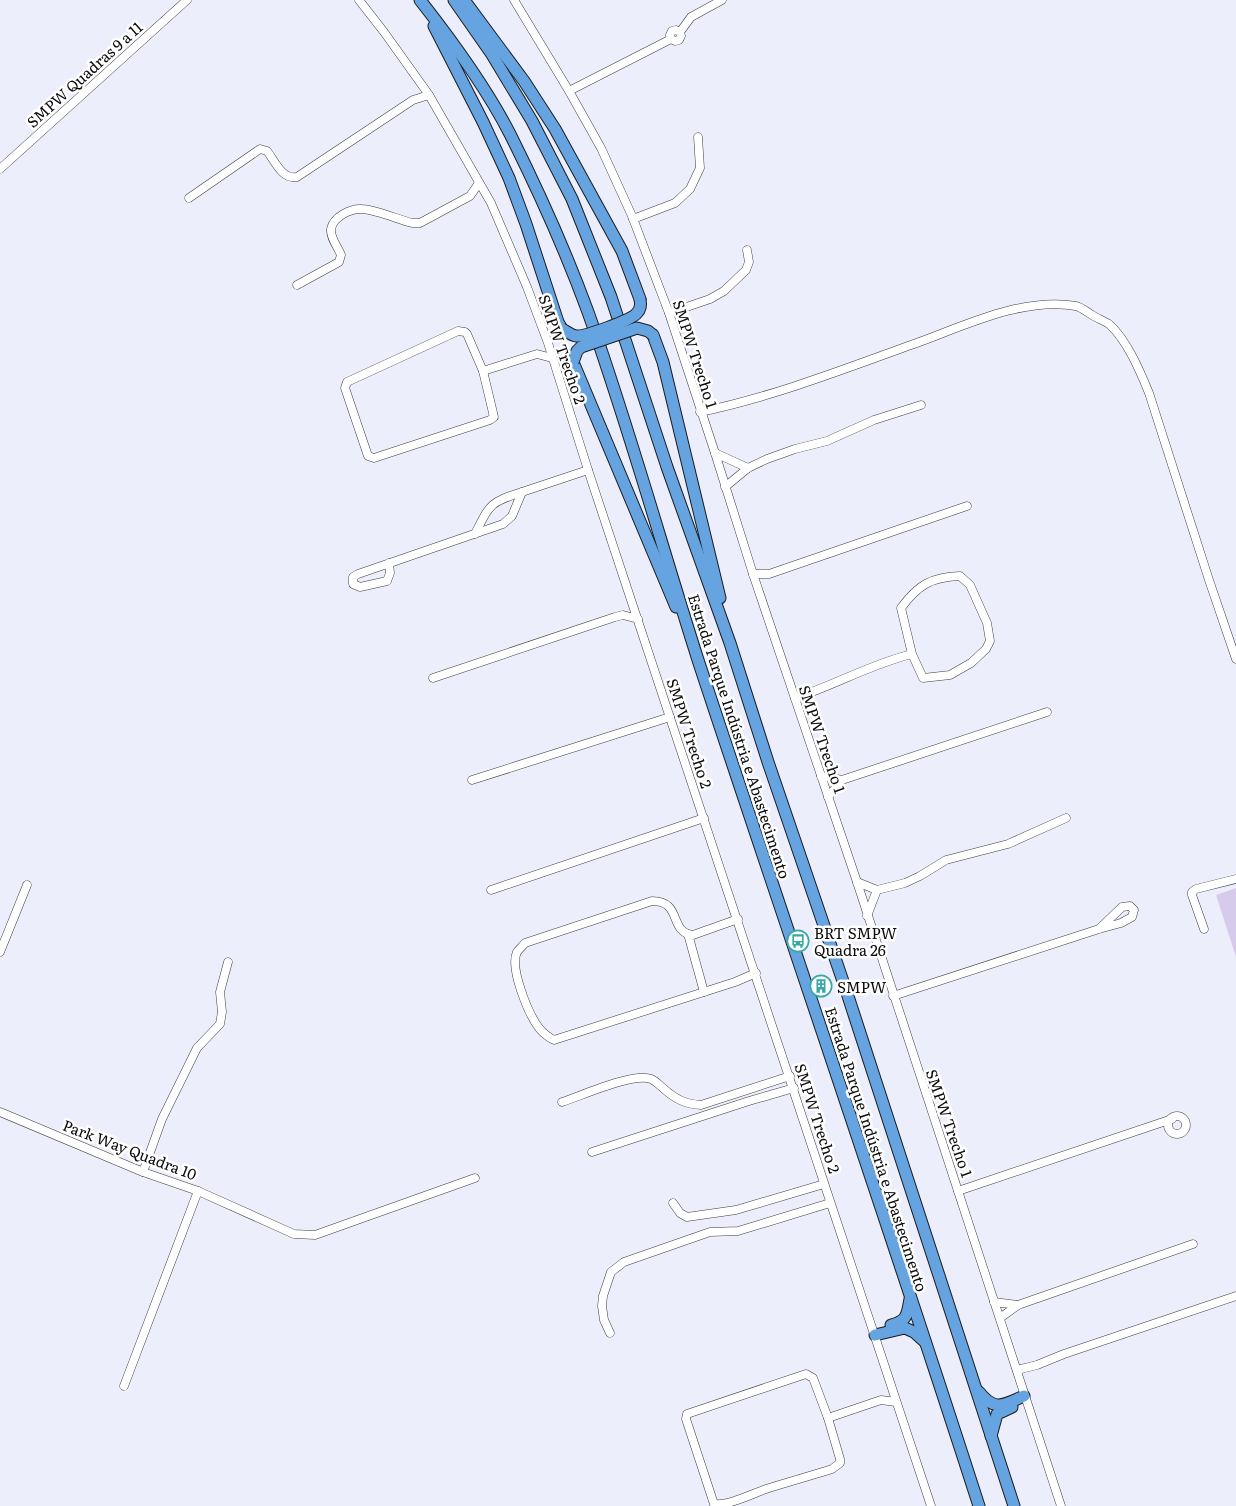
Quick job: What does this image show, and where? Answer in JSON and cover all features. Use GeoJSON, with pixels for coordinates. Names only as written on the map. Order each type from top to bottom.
{"type":"FeatureCollection","features":[{"type":"Feature","properties":{"kind":"highway","name":"Estrada Parque Indústria e Abastecimento"},"geometry":{"type":"LineString","coordinates":[[420,0],[470,67],[509,132],[554,228],[588,311],[697,655],[979,1506]]}},
{"type":"Feature","properties":{"kind":"highway","name":"Estrada Parque Indústria e Abastecimento"},"geometry":{"type":"LineString","coordinates":[[454,0],[491,52],[532,121],[572,199],[611,297],[667,467],[730,643],[768,762],[850,1002],[1014,1506]]}},
{"type":"Feature","properties":{"kind":"highway"},"geometry":{"type":"LineString","coordinates":[[432,15],[435,30],[469,93],[509,178],[562,329],[571,334],[581,336],[636,316],[640,310],[640,299],[622,251],[555,129],[524,81],[464,0]]}},
{"type":"Feature","properties":{"kind":"highway"},"geometry":{"type":"LineString","coordinates":[[697,655],[573,362],[577,351],[581,347],[627,331],[643,328],[653,335],[662,362],[730,643]]}},
{"type":"Feature","properties":{"kind":"highway"},"geometry":{"type":"LineString","coordinates":[[874,1332],[903,1321],[908,1312],[911,1297]]}},
{"type":"Feature","properties":{"kind":"highway"},"geometry":{"type":"LineString","coordinates":[[874,1332],[905,1328],[914,1332],[927,1345]]}},
{"type":"Feature","properties":{"kind":"highway"},"geometry":{"type":"LineString","coordinates":[[976,1389],[986,1401],[994,1405],[1004,1405],[1025,1399]]}},
{"type":"Feature","properties":{"kind":"highway"},"geometry":{"type":"LineString","coordinates":[[991,1438],[997,1414],[1025,1399]]}},
{"type":"Feature","properties":{"kind":"street","name":"SMPW Quadras 9 a 11"},"geometry":{"type":"LineString","coordinates":[[0,169],[187,0]]}},
{"type":"Feature","properties":{"kind":"street","name":"SMPW Trecho 2"},"geometry":{"type":"LineString","coordinates":[[359,0],[429,95],[487,196],[527,286],[548,343],[588,470],[794,1088],[830,1203],[932,1506]]}},
{"type":"Feature","properties":{"kind":"street"},"geometry":{"type":"LineString","coordinates":[[570,91],[671,39],[672,31],[680,32],[692,18],[722,0]]}},
{"type":"Feature","properties":{"kind":"street","name":"SMPW Trecho 1"},"geometry":{"type":"LineString","coordinates":[[516,1],[570,91],[601,148],[633,219],[669,314],[1061,1506]]}},
{"type":"Feature","properties":{"kind":"street"},"geometry":{"type":"LineString","coordinates":[[413,100],[421,84]]}},
{"type":"Feature","properties":{"kind":"street"},"geometry":{"type":"LineString","coordinates":[[189,198],[260,149],[267,151],[285,174],[293,178],[413,100],[429,95]]}},
{"type":"Feature","properties":{"kind":"street"},"geometry":{"type":"LineString","coordinates":[[633,219],[675,203],[690,189],[700,168],[698,137]]}},
{"type":"Feature","properties":{"kind":"street"},"geometry":{"type":"LineString","coordinates":[[298,285],[339,262],[341,255],[332,236],[331,229],[342,216],[352,211],[364,209],[412,223],[420,223],[470,196],[480,183]]}},
{"type":"Feature","properties":{"kind":"street"},"geometry":{"type":"LineString","coordinates":[[470,196],[487,196]]}},
{"type":"Feature","properties":{"kind":"street"},"geometry":{"type":"LineString","coordinates":[[669,314],[710,300],[724,291],[746,270],[749,262],[747,250]]}},
{"type":"Feature","properties":{"kind":"street"},"geometry":{"type":"LineString","coordinates":[[700,412],[818,378],[984,318],[1019,308],[1077,306],[1109,325],[1126,345],[1142,374],[1236,659]]}},
{"type":"Feature","properties":{"kind":"street"},"geometry":{"type":"LineString","coordinates":[[461,331],[467,334],[483,371],[495,415],[492,419],[374,458],[368,456],[345,388],[350,380],[461,331]]}},
{"type":"Feature","properties":{"kind":"street"},"geometry":{"type":"LineString","coordinates":[[483,371],[537,354],[548,343]]}},
{"type":"Feature","properties":{"kind":"street"},"geometry":{"type":"LineString","coordinates":[[537,354],[552,358]]}},
{"type":"Feature","properties":{"kind":"street"},"geometry":{"type":"LineString","coordinates":[[725,487],[748,468],[795,449],[827,441],[874,420],[921,405]]}},
{"type":"Feature","properties":{"kind":"street"},"geometry":{"type":"LineString","coordinates":[[715,453],[748,468]]}},
{"type":"Feature","properties":{"kind":"street"},"geometry":{"type":"LineString","coordinates":[[475,534],[489,506],[502,498],[588,470]]}},
{"type":"Feature","properties":{"kind":"street"},"geometry":{"type":"LineString","coordinates":[[389,563],[390,573],[387,581],[360,587],[353,584],[354,577],[358,574],[389,563],[475,534],[508,521],[522,492]]}},
{"type":"Feature","properties":{"kind":"street"},"geometry":{"type":"LineString","coordinates":[[753,574],[769,574],[967,506]]}},
{"type":"Feature","properties":{"kind":"street"},"geometry":{"type":"LineString","coordinates":[[757,586],[769,574]]}},
{"type":"Feature","properties":{"kind":"street"},"geometry":{"type":"LineString","coordinates":[[942,576],[960,576],[970,585],[987,623],[990,641],[986,648],[972,663],[950,675],[923,678],[912,654],[901,608],[912,593],[926,584],[942,576]]}},
{"type":"Feature","properties":{"kind":"street"},"geometry":{"type":"LineString","coordinates":[[433,678],[623,615],[633,604]]}},
{"type":"Feature","properties":{"kind":"street"},"geometry":{"type":"LineString","coordinates":[[623,615],[638,620]]}},
{"type":"Feature","properties":{"kind":"street"},"geometry":{"type":"LineString","coordinates":[[795,698],[888,660],[912,654]]}},
{"type":"Feature","properties":{"kind":"street"},"geometry":{"type":"LineString","coordinates":[[821,776],[842,780],[1047,712]]}},
{"type":"Feature","properties":{"kind":"street"},"geometry":{"type":"LineString","coordinates":[[472,780],[670,717]]}},
{"type":"Feature","properties":{"kind":"street"},"geometry":{"type":"LineString","coordinates":[[828,797],[842,780]]}},
{"type":"Feature","properties":{"kind":"street"},"geometry":{"type":"LineString","coordinates":[[491,890],[704,818]]}},
{"type":"Feature","properties":{"kind":"street"},"geometry":{"type":"LineString","coordinates":[[857,882],[877,890],[905,883],[946,860],[1008,844],[1066,818]]}},
{"type":"Feature","properties":{"kind":"street"},"geometry":{"type":"LineString","coordinates":[[1204,929],[1192,892],[1196,889],[1236,879]]}},
{"type":"Feature","properties":{"kind":"street"},"geometry":{"type":"LineString","coordinates":[[0,952],[27,885]]}},
{"type":"Feature","properties":{"kind":"street"},"geometry":{"type":"LineString","coordinates":[[867,916],[877,890]]}},
{"type":"Feature","properties":{"kind":"street"},"geometry":{"type":"LineString","coordinates":[[738,919],[693,935],[688,934],[678,926],[671,908],[660,901],[652,901],[525,943],[517,952],[515,962],[522,995],[538,1027],[554,1040],[756,974]]}},
{"type":"Feature","properties":{"kind":"street"},"geometry":{"type":"LineString","coordinates":[[893,996],[1099,929]]}},
{"type":"Feature","properties":{"kind":"street"},"geometry":{"type":"LineString","coordinates":[[688,934],[704,992]]}},
{"type":"Feature","properties":{"kind":"street"},"geometry":{"type":"LineString","coordinates":[[143,1172],[168,1105],[197,1048],[220,1024],[222,1012],[220,992],[228,962]]}},
{"type":"Feature","properties":{"kind":"street"},"geometry":{"type":"LineString","coordinates":[[562,1102],[619,1082],[642,1077],[655,1081],[677,1099],[687,1104],[701,1104],[790,1076]]}},
{"type":"Feature","properties":{"kind":"street"},"geometry":{"type":"LineString","coordinates":[[592,1152],[794,1088]]}},
{"type":"Feature","properties":{"kind":"street","name":"Park Way Quadra 10"},"geometry":{"type":"LineString","coordinates":[[0,1112],[143,1172],[198,1191],[294,1234],[315,1235],[475,1178]]}},
{"type":"Feature","properties":{"kind":"street"},"geometry":{"type":"LineString","coordinates":[[958,1191],[1172,1118]]}},
{"type":"Feature","properties":{"kind":"street"},"geometry":{"type":"LineString","coordinates":[[673,1202],[680,1213],[687,1216],[736,1210],[824,1184]]}},
{"type":"Feature","properties":{"kind":"street"},"geometry":{"type":"LineString","coordinates":[[124,1386],[198,1191]]}},
{"type":"Feature","properties":{"kind":"street"},"geometry":{"type":"LineString","coordinates":[[610,1333],[604,1320],[603,1296],[611,1272],[624,1262],[710,1232],[738,1231],[830,1203]]}},
{"type":"Feature","properties":{"kind":"street"},"geometry":{"type":"LineString","coordinates":[[1000,1318],[1018,1305],[1193,1244]]}},
{"type":"Feature","properties":{"kind":"street"},"geometry":{"type":"LineString","coordinates":[[1017,1370],[1236,1296]]}},
{"type":"Feature","properties":{"kind":"street"},"geometry":{"type":"LineString","coordinates":[[994,1302],[1018,1305]]}},
{"type":"Feature","properties":{"kind":"street"},"geometry":{"type":"LineString","coordinates":[[806,1374],[813,1378],[828,1418],[840,1459],[837,1466],[730,1503],[718,1505],[713,1503],[686,1419],[689,1412],[806,1374]]}},
{"type":"Feature","properties":{"kind":"street"},"geometry":{"type":"LineString","coordinates":[[828,1418],[881,1400],[892,1390]]}},
{"type":"Feature","properties":{"kind":"street"},"geometry":{"type":"LineString","coordinates":[[881,1400],[896,1402]]}},
{"type":"Feature","properties":{"kind":"shaded area"},"geometry":{"type":"Polygon","coordinates":[[[1236,888],[1236,957],[1216,895],[1236,888]]]}},
{"type":"Feature","properties":{"kind":"place","name":"BRT SMPW Quadra 26"},"geometry":{"type":"Point","coordinates":[798,941]}},
{"type":"Feature","properties":{"kind":"place","name":"SMPW"},"geometry":{"type":"Point","coordinates":[821,986]}}]}
